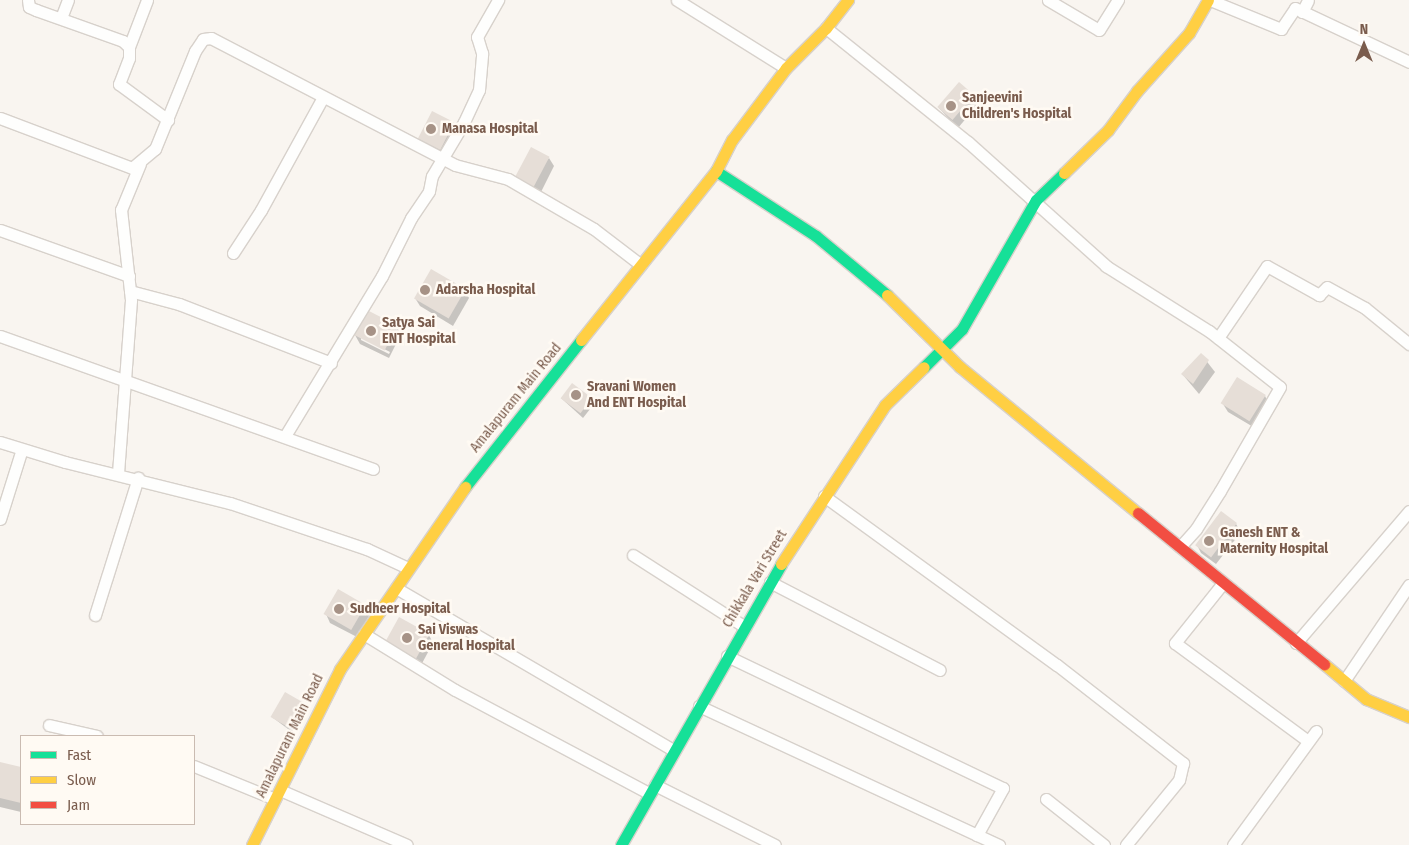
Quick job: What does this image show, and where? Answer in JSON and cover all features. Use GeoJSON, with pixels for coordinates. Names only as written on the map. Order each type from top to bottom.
{"type":"FeatureCollection","features":[{"type":"Feature","properties":{"kind":"main road","name":"Amalapuram Main Road"},"geometry":{"type":"LineString","coordinates":[[252,845],[340,669],[476,471],[716,172],[732,140],[786,68],[826,28],[848,0]]}},
{"type":"Feature","properties":{"kind":"main road","name":"Chikkala Vari Street"},"geometry":{"type":"LineString","coordinates":[[621,845],[673,750],[770,582],[824,496],[885,405],[962,329],[1036,200],[1108,130],[1137,91],[1189,33],[1209,0]]}},
{"type":"Feature","properties":{"kind":"main road"},"geometry":{"type":"LineString","coordinates":[[716,172],[816,236],[896,302],[960,367],[1344,682],[1366,699],[1409,717]]}},
{"type":"Feature","properties":{"kind":"street"},"geometry":{"type":"LineString","coordinates":[[28,0],[29,7],[123,41],[129,47]]}},
{"type":"Feature","properties":{"kind":"street"},"geometry":{"type":"LineString","coordinates":[[61,18],[68,0]]}},
{"type":"Feature","properties":{"kind":"street"},"geometry":{"type":"LineString","coordinates":[[147,0],[129,47],[120,84],[168,120]]}},
{"type":"Feature","properties":{"kind":"street"},"geometry":{"type":"LineString","coordinates":[[285,436],[331,363],[429,191],[432,176],[480,90],[482,53],[477,36],[498,0]]}},
{"type":"Feature","properties":{"kind":"street"},"geometry":{"type":"LineString","coordinates":[[677,0],[786,68]]}},
{"type":"Feature","properties":{"kind":"street"},"geometry":{"type":"LineString","coordinates":[[1048,0],[1099,30],[1118,0]]}},
{"type":"Feature","properties":{"kind":"street"},"geometry":{"type":"LineString","coordinates":[[1209,0],[1281,29],[1295,8],[1409,62]]}},
{"type":"Feature","properties":{"kind":"street"},"geometry":{"type":"LineString","coordinates":[[1302,12],[1308,0]]}},
{"type":"Feature","properties":{"kind":"street"},"geometry":{"type":"LineString","coordinates":[[826,28],[1036,200],[1077,242],[1106,266],[1218,338],[1280,386],[1215,498],[1180,547]]}},
{"type":"Feature","properties":{"kind":"street"},"geometry":{"type":"LineString","coordinates":[[0,118],[132,168],[140,164],[155,149],[195,51],[203,39],[211,38],[382,130],[443,157],[455,165],[508,179],[586,224],[641,265]]}},
{"type":"Feature","properties":{"kind":"street"},"geometry":{"type":"LineString","coordinates":[[233,252],[261,210],[323,97]]}},
{"type":"Feature","properties":{"kind":"street"},"geometry":{"type":"LineString","coordinates":[[118,473],[130,290],[121,210],[140,164]]}},
{"type":"Feature","properties":{"kind":"street"},"geometry":{"type":"LineString","coordinates":[[0,230],[129,276]]}},
{"type":"Feature","properties":{"kind":"street"},"geometry":{"type":"LineString","coordinates":[[1218,338],[1267,266],[1319,295],[1327,287],[1365,308],[1409,344]]}},
{"type":"Feature","properties":{"kind":"street"},"geometry":{"type":"LineString","coordinates":[[130,290],[180,304],[331,363]]}},
{"type":"Feature","properties":{"kind":"street"},"geometry":{"type":"LineString","coordinates":[[0,336],[124,378],[373,469]]}},
{"type":"Feature","properties":{"kind":"street"},"geometry":{"type":"LineString","coordinates":[[0,442],[65,462],[138,478],[291,522],[408,568]]}},
{"type":"Feature","properties":{"kind":"street"},"geometry":{"type":"LineString","coordinates":[[0,519],[22,449]]}},
{"type":"Feature","properties":{"kind":"street"},"geometry":{"type":"LineString","coordinates":[[95,615],[138,478]]}},
{"type":"Feature","properties":{"kind":"street"},"geometry":{"type":"LineString","coordinates":[[824,496],[1057,665],[1183,763],[1180,780],[1126,845]]}},
{"type":"Feature","properties":{"kind":"street"},"geometry":{"type":"LineString","coordinates":[[1296,643],[1409,511]]}},
{"type":"Feature","properties":{"kind":"street"},"geometry":{"type":"LineString","coordinates":[[633,555],[744,627]]}},
{"type":"Feature","properties":{"kind":"street"},"geometry":{"type":"LineString","coordinates":[[770,582],[940,670]]}},
{"type":"Feature","properties":{"kind":"street"},"geometry":{"type":"LineString","coordinates":[[1223,583],[1175,643],[1308,742]]}},
{"type":"Feature","properties":{"kind":"street"},"geometry":{"type":"LineString","coordinates":[[1344,682],[1409,585]]}},
{"type":"Feature","properties":{"kind":"street"},"geometry":{"type":"LineString","coordinates":[[396,588],[673,750]]}},
{"type":"Feature","properties":{"kind":"street"},"geometry":{"type":"LineString","coordinates":[[364,634],[455,690],[652,789],[775,845]]}},
{"type":"Feature","properties":{"kind":"street"},"geometry":{"type":"LineString","coordinates":[[727,656],[1003,788],[977,835]]}},
{"type":"Feature","properties":{"kind":"street"},"geometry":{"type":"LineString","coordinates":[[699,706],[999,845]]}},
{"type":"Feature","properties":{"kind":"street"},"geometry":{"type":"LineString","coordinates":[[50,725],[93,735]]}},
{"type":"Feature","properties":{"kind":"street"},"geometry":{"type":"LineString","coordinates":[[1233,845],[1316,731]]}},
{"type":"Feature","properties":{"kind":"street"},"geometry":{"type":"LineString","coordinates":[[195,766],[278,794],[408,845]]}},
{"type":"Feature","properties":{"kind":"street"},"geometry":{"type":"LineString","coordinates":[[1046,799],[1104,845]]}},
{"type":"Feature","properties":{"kind":"building"},"geometry":{"type":"Polygon","coordinates":[[[959,82],[974,95],[952,120],[937,107],[959,82]]]}},
{"type":"Feature","properties":{"kind":"building"},"geometry":{"type":"Polygon","coordinates":[[[432,111],[454,122],[440,150],[418,139],[432,111]]]}},
{"type":"Feature","properties":{"kind":"building"},"geometry":{"type":"Polygon","coordinates":[[[531,147],[550,157],[532,190],[513,181],[531,147]]]}},
{"type":"Feature","properties":{"kind":"building"},"geometry":{"type":"Polygon","coordinates":[[[431,269],[466,289],[449,318],[414,298],[431,269]]]}},
{"type":"Feature","properties":{"kind":"building"},"geometry":{"type":"Polygon","coordinates":[[[367,310],[397,325],[385,350],[354,335],[367,310]]]}},
{"type":"Feature","properties":{"kind":"building"},"geometry":{"type":"Polygon","coordinates":[[[1201,353],[1209,360],[1193,384],[1181,374],[1201,353]]]}},
{"type":"Feature","properties":{"kind":"building"},"geometry":{"type":"Polygon","coordinates":[[[1237,377],[1266,395],[1249,421],[1221,403],[1237,377]]]}},
{"type":"Feature","properties":{"kind":"building"},"geometry":{"type":"Polygon","coordinates":[[[572,383],[592,398],[581,413],[561,398],[572,383]]]}},
{"type":"Feature","properties":{"kind":"building"},"geometry":{"type":"Polygon","coordinates":[[[1221,511],[1237,523],[1211,557],[1195,545],[1221,511]]]}},
{"type":"Feature","properties":{"kind":"building"},"geometry":{"type":"Polygon","coordinates":[[[338,589],[366,605],[351,630],[324,614],[338,589]]]}},
{"type":"Feature","properties":{"kind":"building"},"geometry":{"type":"Polygon","coordinates":[[[399,617],[430,634],[415,660],[384,643],[399,617]]]}},
{"type":"Feature","properties":{"kind":"building"},"geometry":{"type":"Polygon","coordinates":[[[285,692],[304,703],[290,728],[270,717],[285,692]]]}},
{"type":"Feature","properties":{"kind":"building"},"geometry":{"type":"Polygon","coordinates":[[[0,762],[20,767],[20,803],[0,798],[0,762]]]}},
{"type":"Feature","properties":{"kind":"traffic: fast"},"geometry":{"type":"LineString","coordinates":[[716,171],[816,236],[887,295]]}},
{"type":"Feature","properties":{"kind":"traffic: fast"},"geometry":{"type":"LineString","coordinates":[[924,367],[962,329],[1036,200],[1064,173]]}},
{"type":"Feature","properties":{"kind":"traffic: fast"},"geometry":{"type":"LineString","coordinates":[[465,487],[581,340]]}},
{"type":"Feature","properties":{"kind":"traffic: fast"},"geometry":{"type":"LineString","coordinates":[[621,845],[781,564]]}},
{"type":"Feature","properties":{"kind":"traffic: slow"},"geometry":{"type":"LineString","coordinates":[[581,340],[716,171],[732,140],[786,68],[826,28],[848,0]]}},
{"type":"Feature","properties":{"kind":"traffic: slow"},"geometry":{"type":"LineString","coordinates":[[1064,173],[1108,130],[1137,91],[1189,33],[1208,0]]}},
{"type":"Feature","properties":{"kind":"traffic: slow"},"geometry":{"type":"LineString","coordinates":[[887,295],[960,367],[1138,513]]}},
{"type":"Feature","properties":{"kind":"traffic: slow"},"geometry":{"type":"LineString","coordinates":[[781,564],[885,405],[924,367]]}},
{"type":"Feature","properties":{"kind":"traffic: slow"},"geometry":{"type":"LineString","coordinates":[[252,845],[340,669],[465,487]]}},
{"type":"Feature","properties":{"kind":"traffic: slow"},"geometry":{"type":"LineString","coordinates":[[1324,664],[1366,699],[1409,717]]}},
{"type":"Feature","properties":{"kind":"traffic: jam"},"geometry":{"type":"LineString","coordinates":[[1138,513],[1324,664]]}},
{"type":"Feature","properties":{"kind":"place","name":"Sanjeevini Children's Hospital"},"geometry":{"type":"Point","coordinates":[951,106]}},
{"type":"Feature","properties":{"kind":"place","name":"Manasa Hospital"},"geometry":{"type":"Point","coordinates":[431,129]}},
{"type":"Feature","properties":{"kind":"place","name":"Adarsha Hospital"},"geometry":{"type":"Point","coordinates":[425,290]}},
{"type":"Feature","properties":{"kind":"place","name":"Satya Sai ENT Hospital"},"geometry":{"type":"Point","coordinates":[371,331]}},
{"type":"Feature","properties":{"kind":"place","name":"Sravani Women And ENT Hospital"},"geometry":{"type":"Point","coordinates":[576,395]}},
{"type":"Feature","properties":{"kind":"place","name":"Ganesh ENT & Maternity Hospital"},"geometry":{"type":"Point","coordinates":[1209,541]}},
{"type":"Feature","properties":{"kind":"place","name":"Sudheer Hospital"},"geometry":{"type":"Point","coordinates":[339,609]}},
{"type":"Feature","properties":{"kind":"place","name":"Sai Viswas General Hospital"},"geometry":{"type":"Point","coordinates":[407,638]}}]}
